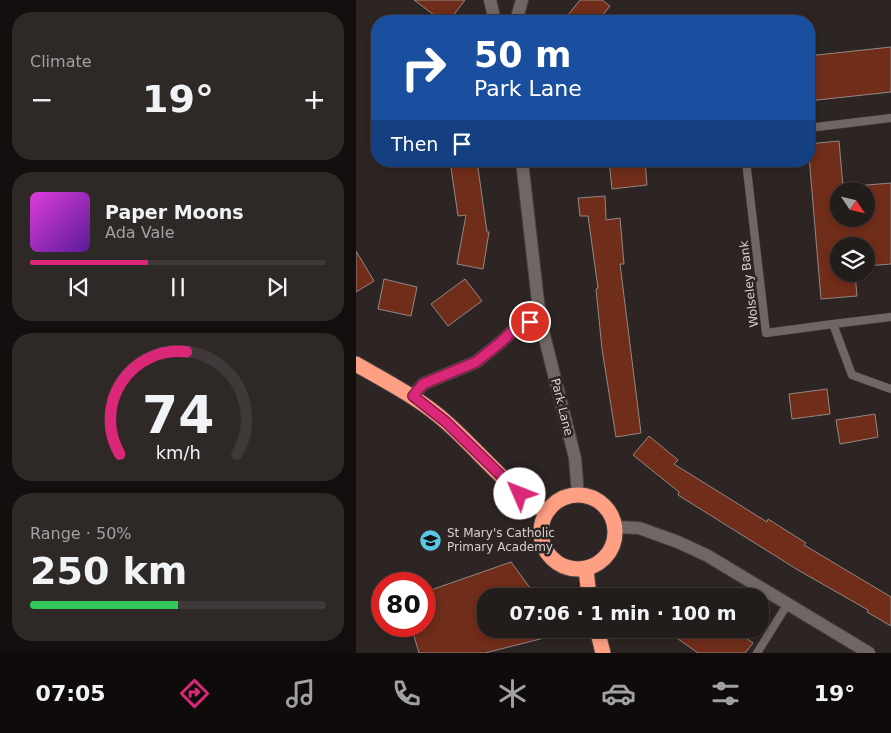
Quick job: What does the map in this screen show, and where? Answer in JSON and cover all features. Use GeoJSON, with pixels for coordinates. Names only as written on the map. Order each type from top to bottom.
{"type":"FeatureCollection","features":[{"type":"Feature","properties":{"kind":"highway"},"geometry":{"type":"LineString","coordinates":[[356,364],[413,396],[446,422],[520,494],[547,512]]}},
{"type":"Feature","properties":{"kind":"highway"},"geometry":{"type":"LineString","coordinates":[[578,495],[591,497],[602,504],[611,515],[615,527],[614,543],[611,550],[601,562],[586,569],[565,567],[548,554],[544,548],[541,533],[547,512],[560,500],[578,495]]}},
{"type":"Feature","properties":{"kind":"highway"},"geometry":{"type":"LineString","coordinates":[[586,569],[588,588]]}},
{"type":"Feature","properties":{"kind":"highway"},"geometry":{"type":"LineString","coordinates":[[599,638],[603,653]]}},
{"type":"Feature","properties":{"kind":"street"},"geometry":{"type":"LineString","coordinates":[[490,0],[494,15]]}},
{"type":"Feature","properties":{"kind":"street"},"geometry":{"type":"LineString","coordinates":[[518,15],[522,0]]}},
{"type":"Feature","properties":{"kind":"street","name":"Park Lane"},"geometry":{"type":"LineString","coordinates":[[523,167],[540,319],[575,458],[578,495]]}},
{"type":"Feature","properties":{"kind":"street"},"geometry":{"type":"LineString","coordinates":[[413,396],[423,384],[476,362],[520,324],[540,319]]}},
{"type":"Feature","properties":{"kind":"street"},"geometry":{"type":"LineString","coordinates":[[615,527],[639,528],[678,542],[708,556],[869,653]]}},
{"type":"Feature","properties":{"kind":"lane"},"geometry":{"type":"LineString","coordinates":[[815,127],[891,118]]}},
{"type":"Feature","properties":{"kind":"lane","name":"Wolseley Bank"},"geometry":{"type":"LineString","coordinates":[[747,167],[766,333],[833,324]]}},
{"type":"Feature","properties":{"kind":"lane"},"geometry":{"type":"LineString","coordinates":[[891,317],[833,324],[852,374],[891,390]]}},
{"type":"Feature","properties":{"kind":"lane"},"geometry":{"type":"LineString","coordinates":[[757,653],[787,605]]}},
{"type":"Feature","properties":{"kind":"building"},"geometry":{"type":"Polygon","coordinates":[[[414,0],[465,0],[454,15],[434,15],[414,0]]]}},
{"type":"Feature","properties":{"kind":"building"},"geometry":{"type":"Polygon","coordinates":[[[580,0],[602,0],[610,6],[603,15],[568,15],[580,0]]]}},
{"type":"Feature","properties":{"kind":"building"},"geometry":{"type":"Polygon","coordinates":[[[891,47],[891,92],[815,100],[815,55],[891,47]]]}},
{"type":"Feature","properties":{"kind":"building"},"geometry":{"type":"Polygon","coordinates":[[[839,141],[843,182],[830,182],[830,228],[875,228],[875,184],[891,183],[891,264],[875,265],[875,237],[830,237],[830,282],[856,282],[857,296],[821,299],[810,167],[815,167],[815,143],[839,141]]]}},
{"type":"Feature","properties":{"kind":"building"},"geometry":{"type":"Polygon","coordinates":[[[451,167],[478,167],[487,232],[489,232],[483,269],[457,264],[466,215],[458,216],[451,167]]]}},
{"type":"Feature","properties":{"kind":"building"},"geometry":{"type":"Polygon","coordinates":[[[610,167],[646,167],[647,185],[612,189],[610,167]]]}},
{"type":"Feature","properties":{"kind":"building"},"geometry":{"type":"Polygon","coordinates":[[[605,196],[606,220],[620,218],[624,264],[620,264],[641,433],[616,437],[602,349],[596,289],[598,288],[588,216],[580,216],[578,198],[605,196]]]}},
{"type":"Feature","properties":{"kind":"building"},"geometry":{"type":"Polygon","coordinates":[[[356,251],[374,281],[356,292],[356,251]]]}},
{"type":"Feature","properties":{"kind":"building"},"geometry":{"type":"Polygon","coordinates":[[[384,279],[417,287],[411,316],[378,309],[384,279]]]}},
{"type":"Feature","properties":{"kind":"building"},"geometry":{"type":"Polygon","coordinates":[[[465,279],[482,301],[448,326],[431,304],[465,279]]]}},
{"type":"Feature","properties":{"kind":"building"},"geometry":{"type":"Polygon","coordinates":[[[827,389],[830,414],[792,419],[789,394],[827,389]]]}},
{"type":"Feature","properties":{"kind":"building"},"geometry":{"type":"Polygon","coordinates":[[[875,414],[878,437],[840,444],[836,420],[875,414]]]}},
{"type":"Feature","properties":{"kind":"building"},"geometry":{"type":"Polygon","coordinates":[[[649,436],[678,460],[674,464],[767,522],[768,519],[806,543],[804,545],[891,597],[891,626],[867,612],[868,610],[798,570],[678,495],[679,492],[633,455],[649,436]]]}},
{"type":"Feature","properties":{"kind":"building"},"geometry":{"type":"Polygon","coordinates":[[[511,562],[530,588],[477,588],[477,638],[544,638],[485,653],[419,653],[414,637],[436,637],[436,588],[511,562]]]}},
{"type":"Feature","properties":{"kind":"building"},"geometry":{"type":"Polygon","coordinates":[[[677,638],[746,638],[753,643],[745,653],[698,653],[677,638]]]}},
{"type":"Feature","properties":{"kind":"place","name":"St Mary's Catholic Primary Academy"},"geometry":{"type":"Point","coordinates":[431,540]}},
{"type":"Feature","properties":{"kind":"route"},"geometry":{"type":"LineString","coordinates":[[520,494],[446,422],[413,396],[423,384],[443,374],[476,362],[520,324],[530,322]]}}]}
